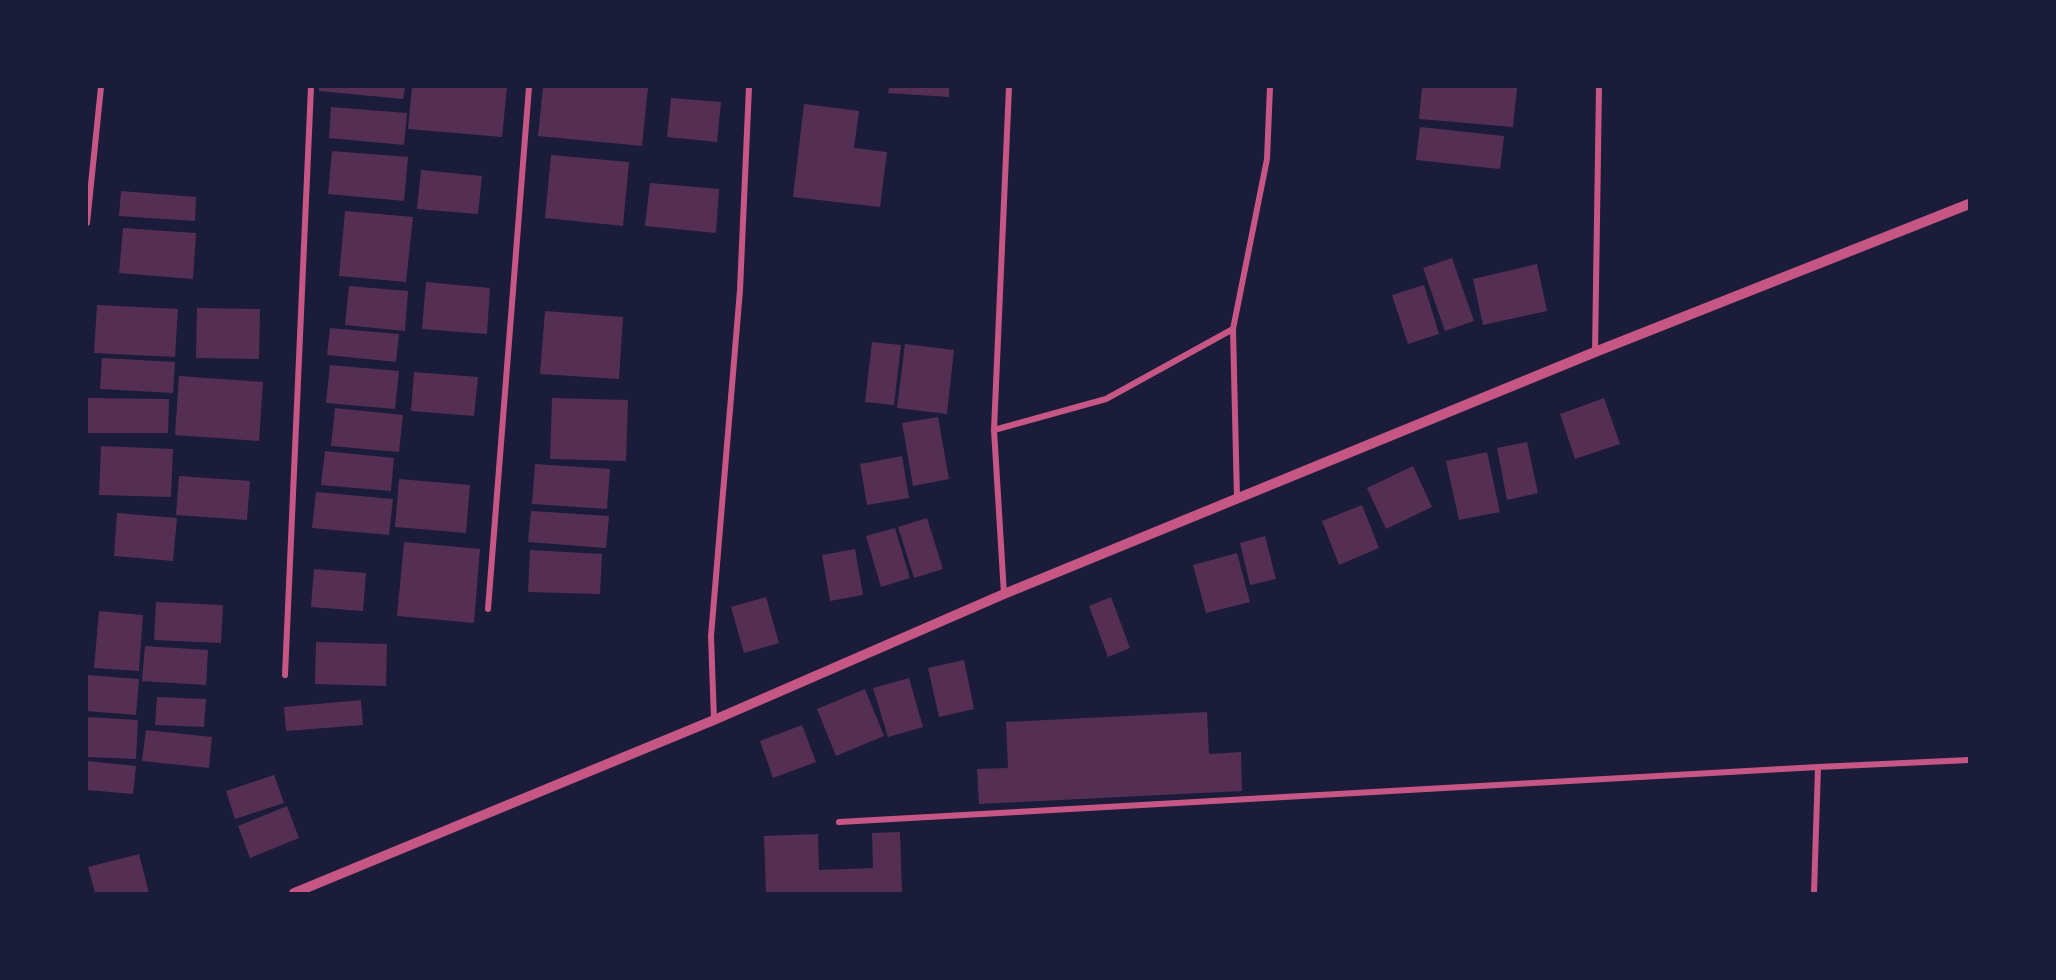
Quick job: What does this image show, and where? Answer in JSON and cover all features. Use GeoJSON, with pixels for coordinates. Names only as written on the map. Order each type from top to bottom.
{"type":"FeatureCollection","features":[{"type":"Feature","properties":{"kind":"street"},"geometry":{"type":"LineString","coordinates":[[87,224],[101,87]]}},
{"type":"Feature","properties":{"kind":"street"},"geometry":{"type":"LineString","coordinates":[[285,675],[311,87]]}},
{"type":"Feature","properties":{"kind":"street"},"geometry":{"type":"LineString","coordinates":[[488,609],[529,87]]}},
{"type":"Feature","properties":{"kind":"street"},"geometry":{"type":"LineString","coordinates":[[714,720],[711,636],[740,290],[749,87]]}},
{"type":"Feature","properties":{"kind":"street"},"geometry":{"type":"LineString","coordinates":[[1004,594],[994,430],[1009,87]]}},
{"type":"Feature","properties":{"kind":"street"},"geometry":{"type":"LineString","coordinates":[[1237,499],[1233,329],[1267,159],[1270,87]]}},
{"type":"Feature","properties":{"kind":"street"},"geometry":{"type":"LineString","coordinates":[[1595,352],[1599,87]]}},
{"type":"Feature","properties":{"kind":"street"},"geometry":{"type":"LineString","coordinates":[[294,893],[714,720],[1004,594],[1595,352],[1969,204]]}},
{"type":"Feature","properties":{"kind":"street"},"geometry":{"type":"LineString","coordinates":[[994,430],[1106,399],[1233,329]]}},
{"type":"Feature","properties":{"kind":"street"},"geometry":{"type":"LineString","coordinates":[[839,822],[1818,766],[1969,760]]}},
{"type":"Feature","properties":{"kind":"street"},"geometry":{"type":"LineString","coordinates":[[1814,893],[1818,766]]}},
{"type":"Feature","properties":{"kind":"building"},"geometry":{"type":"Polygon","coordinates":[[[319,87],[405,87],[403,99],[319,91],[319,87]]]}},
{"type":"Feature","properties":{"kind":"building"},"geometry":{"type":"Polygon","coordinates":[[[412,87],[507,87],[502,137],[408,129],[412,87]]]}},
{"type":"Feature","properties":{"kind":"building"},"geometry":{"type":"Polygon","coordinates":[[[543,87],[648,87],[642,146],[538,136],[543,87]]]}},
{"type":"Feature","properties":{"kind":"building"},"geometry":{"type":"Polygon","coordinates":[[[889,87],[949,87],[949,97],[888,93],[889,87]]]}},
{"type":"Feature","properties":{"kind":"building"},"geometry":{"type":"Polygon","coordinates":[[[1422,87],[1517,88],[1513,127],[1419,119],[1422,87]]]}},
{"type":"Feature","properties":{"kind":"building"},"geometry":{"type":"Polygon","coordinates":[[[671,98],[721,102],[717,142],[667,137],[671,98]]]}},
{"type":"Feature","properties":{"kind":"building"},"geometry":{"type":"Polygon","coordinates":[[[804,104],[859,111],[854,148],[887,152],[880,207],[793,197],[804,104]]]}},
{"type":"Feature","properties":{"kind":"building"},"geometry":{"type":"Polygon","coordinates":[[[331,107],[407,113],[404,145],[329,138],[331,107]]]}},
{"type":"Feature","properties":{"kind":"building"},"geometry":{"type":"Polygon","coordinates":[[[1420,127],[1504,136],[1500,169],[1416,160],[1420,127]]]}},
{"type":"Feature","properties":{"kind":"building"},"geometry":{"type":"Polygon","coordinates":[[[332,151],[408,157],[404,201],[328,194],[332,151]]]}},
{"type":"Feature","properties":{"kind":"building"},"geometry":{"type":"Polygon","coordinates":[[[551,155],[629,162],[623,226],[545,218],[551,155]]]}},
{"type":"Feature","properties":{"kind":"building"},"geometry":{"type":"Polygon","coordinates":[[[421,170],[482,176],[478,214],[417,209],[421,170]]]}},
{"type":"Feature","properties":{"kind":"building"},"geometry":{"type":"Polygon","coordinates":[[[650,183],[719,189],[716,233],[645,226],[650,183]]]}},
{"type":"Feature","properties":{"kind":"building"},"geometry":{"type":"Polygon","coordinates":[[[121,191],[196,197],[195,221],[119,216],[121,191]]]}},
{"type":"Feature","properties":{"kind":"building"},"geometry":{"type":"Polygon","coordinates":[[[345,211],[413,217],[406,282],[339,276],[345,211]]]}},
{"type":"Feature","properties":{"kind":"building"},"geometry":{"type":"Polygon","coordinates":[[[123,228],[196,233],[193,279],[119,273],[123,228]]]}},
{"type":"Feature","properties":{"kind":"building"},"geometry":{"type":"Polygon","coordinates":[[[1452,258],[1474,321],[1445,331],[1423,268],[1452,258]]]}},
{"type":"Feature","properties":{"kind":"building"},"geometry":{"type":"Polygon","coordinates":[[[1537,264],[1547,311],[1483,325],[1473,279],[1537,264]]]}},
{"type":"Feature","properties":{"kind":"building"},"geometry":{"type":"Polygon","coordinates":[[[426,282],[490,288],[487,334],[422,329],[426,282]]]}},
{"type":"Feature","properties":{"kind":"building"},"geometry":{"type":"Polygon","coordinates":[[[1424,285],[1439,334],[1408,344],[1392,295],[1424,285]]]}},
{"type":"Feature","properties":{"kind":"building"},"geometry":{"type":"Polygon","coordinates":[[[349,286],[408,291],[405,331],[345,325],[349,286]]]}},
{"type":"Feature","properties":{"kind":"building"},"geometry":{"type":"Polygon","coordinates":[[[97,305],[178,309],[175,357],[94,353],[97,305]]]}},
{"type":"Feature","properties":{"kind":"building"},"geometry":{"type":"Polygon","coordinates":[[[197,308],[260,309],[259,359],[196,358],[197,308]]]}},
{"type":"Feature","properties":{"kind":"building"},"geometry":{"type":"Polygon","coordinates":[[[545,311],[623,317],[619,379],[540,374],[545,311]]]}},
{"type":"Feature","properties":{"kind":"building"},"geometry":{"type":"Polygon","coordinates":[[[330,328],[399,334],[396,362],[327,355],[330,328]]]}},
{"type":"Feature","properties":{"kind":"building"},"geometry":{"type":"Polygon","coordinates":[[[872,342],[901,345],[894,405],[865,402],[872,342]]]}},
{"type":"Feature","properties":{"kind":"building"},"geometry":{"type":"Polygon","coordinates":[[[905,344],[954,350],[947,414],[897,408],[905,344]]]}},
{"type":"Feature","properties":{"kind":"building"},"geometry":{"type":"Polygon","coordinates":[[[102,358],[175,362],[173,393],[100,389],[102,358]]]}},
{"type":"Feature","properties":{"kind":"building"},"geometry":{"type":"Polygon","coordinates":[[[330,365],[399,371],[395,409],[326,403],[330,365]]]}},
{"type":"Feature","properties":{"kind":"building"},"geometry":{"type":"Polygon","coordinates":[[[414,372],[478,377],[474,416],[411,411],[414,372]]]}},
{"type":"Feature","properties":{"kind":"building"},"geometry":{"type":"Polygon","coordinates":[[[179,376],[263,382],[259,441],[175,435],[179,376]]]}},
{"type":"Feature","properties":{"kind":"building"},"geometry":{"type":"Polygon","coordinates":[[[87,398],[169,399],[168,433],[87,433],[87,398]]]}},
{"type":"Feature","properties":{"kind":"building"},"geometry":{"type":"Polygon","coordinates":[[[552,398],[628,400],[626,461],[550,459],[552,398]]]}},
{"type":"Feature","properties":{"kind":"building"},"geometry":{"type":"Polygon","coordinates":[[[1604,398],[1620,444],[1575,459],[1560,414],[1604,398]]]}},
{"type":"Feature","properties":{"kind":"building"},"geometry":{"type":"Polygon","coordinates":[[[335,408],[403,415],[399,452],[331,446],[335,408]]]}},
{"type":"Feature","properties":{"kind":"building"},"geometry":{"type":"Polygon","coordinates":[[[938,417],[949,479],[913,486],[902,423],[938,417]]]}},
{"type":"Feature","properties":{"kind":"building"},"geometry":{"type":"Polygon","coordinates":[[[1527,442],[1538,493],[1507,500],[1497,448],[1527,442]]]}},
{"type":"Feature","properties":{"kind":"building"},"geometry":{"type":"Polygon","coordinates":[[[101,446],[173,449],[171,497],[99,495],[101,446]]]}},
{"type":"Feature","properties":{"kind":"building"},"geometry":{"type":"Polygon","coordinates":[[[325,451],[394,458],[391,491],[321,485],[325,451]]]}},
{"type":"Feature","properties":{"kind":"building"},"geometry":{"type":"Polygon","coordinates":[[[1487,452],[1500,512],[1459,520],[1446,461],[1487,452]]]}},
{"type":"Feature","properties":{"kind":"building"},"geometry":{"type":"Polygon","coordinates":[[[902,456],[909,498],[867,505],[860,464],[902,456]]]}},
{"type":"Feature","properties":{"kind":"building"},"geometry":{"type":"Polygon","coordinates":[[[535,464],[610,469],[607,509],[532,504],[535,464]]]}},
{"type":"Feature","properties":{"kind":"building"},"geometry":{"type":"Polygon","coordinates":[[[1413,466],[1432,507],[1386,529],[1367,488],[1413,466]]]}},
{"type":"Feature","properties":{"kind":"building"},"geometry":{"type":"Polygon","coordinates":[[[179,476],[250,481],[247,520],[176,515],[179,476]]]}},
{"type":"Feature","properties":{"kind":"building"},"geometry":{"type":"Polygon","coordinates":[[[399,479],[470,485],[466,533],[395,527],[399,479]]]}},
{"type":"Feature","properties":{"kind":"building"},"geometry":{"type":"Polygon","coordinates":[[[316,492],[393,499],[389,535],[312,528],[316,492]]]}},
{"type":"Feature","properties":{"kind":"building"},"geometry":{"type":"Polygon","coordinates":[[[1362,505],[1379,548],[1339,565],[1322,521],[1362,505]]]}},
{"type":"Feature","properties":{"kind":"building"},"geometry":{"type":"Polygon","coordinates":[[[531,511],[609,516],[606,548],[528,542],[531,511]]]}},
{"type":"Feature","properties":{"kind":"building"},"geometry":{"type":"Polygon","coordinates":[[[117,513],[177,518],[173,561],[114,556],[117,513]]]}},
{"type":"Feature","properties":{"kind":"building"},"geometry":{"type":"Polygon","coordinates":[[[927,518],[943,569],[914,578],[898,527],[927,518]]]}},
{"type":"Feature","properties":{"kind":"building"},"geometry":{"type":"Polygon","coordinates":[[[895,528],[910,578],[881,587],[866,536],[895,528]]]}},
{"type":"Feature","properties":{"kind":"building"},"geometry":{"type":"Polygon","coordinates":[[[1265,536],[1276,579],[1250,585],[1240,543],[1265,536]]]}},
{"type":"Feature","properties":{"kind":"building"},"geometry":{"type":"Polygon","coordinates":[[[404,542],[480,549],[474,623],[397,616],[404,542]]]}},
{"type":"Feature","properties":{"kind":"building"},"geometry":{"type":"Polygon","coordinates":[[[855,549],[863,595],[830,601],[822,555],[855,549]]]}},
{"type":"Feature","properties":{"kind":"building"},"geometry":{"type":"Polygon","coordinates":[[[530,550],[602,554],[600,594],[528,592],[530,550]]]}},
{"type":"Feature","properties":{"kind":"building"},"geometry":{"type":"Polygon","coordinates":[[[1237,553],[1250,602],[1206,613],[1193,565],[1237,553]]]}},
{"type":"Feature","properties":{"kind":"building"},"geometry":{"type":"Polygon","coordinates":[[[314,569],[366,573],[363,611],[311,607],[314,569]]]}},
{"type":"Feature","properties":{"kind":"building"},"geometry":{"type":"Polygon","coordinates":[[[766,597],[779,643],[744,653],[731,607],[766,597]]]}},
{"type":"Feature","properties":{"kind":"building"},"geometry":{"type":"Polygon","coordinates":[[[1111,597],[1130,648],[1108,657],[1089,606],[1111,597]]]}},
{"type":"Feature","properties":{"kind":"building"},"geometry":{"type":"Polygon","coordinates":[[[156,602],[223,605],[221,643],[154,640],[156,602]]]}},
{"type":"Feature","properties":{"kind":"building"},"geometry":{"type":"Polygon","coordinates":[[[99,611],[143,615],[139,671],[94,668],[99,611]]]}},
{"type":"Feature","properties":{"kind":"building"},"geometry":{"type":"Polygon","coordinates":[[[316,642],[387,644],[386,686],[315,684],[316,642]]]}},
{"type":"Feature","properties":{"kind":"building"},"geometry":{"type":"Polygon","coordinates":[[[145,646],[208,650],[206,685],[142,681],[145,646]]]}},
{"type":"Feature","properties":{"kind":"building"},"geometry":{"type":"Polygon","coordinates":[[[964,660],[974,709],[939,717],[928,668],[964,660]]]}},
{"type":"Feature","properties":{"kind":"building"},"geometry":{"type":"Polygon","coordinates":[[[87,675],[139,679],[136,715],[87,711],[87,675]]]}},
{"type":"Feature","properties":{"kind":"building"},"geometry":{"type":"Polygon","coordinates":[[[909,678],[923,727],[888,737],[873,688],[909,678]]]}},
{"type":"Feature","properties":{"kind":"building"},"geometry":{"type":"Polygon","coordinates":[[[865,689],[884,736],[836,756],[817,709],[865,689]]]}},
{"type":"Feature","properties":{"kind":"building"},"geometry":{"type":"Polygon","coordinates":[[[157,697],[206,699],[204,727],[155,725],[157,697]]]}},
{"type":"Feature","properties":{"kind":"building"},"geometry":{"type":"Polygon","coordinates":[[[361,700],[363,725],[286,731],[284,707],[361,700]]]}},
{"type":"Feature","properties":{"kind":"building"},"geometry":{"type":"Polygon","coordinates":[[[1207,712],[1209,754],[1241,752],[1242,791],[979,804],[977,769],[1008,768],[1006,722],[1207,712]]]}},
{"type":"Feature","properties":{"kind":"building"},"geometry":{"type":"Polygon","coordinates":[[[87,717],[138,720],[136,759],[87,757],[87,717]]]}},
{"type":"Feature","properties":{"kind":"building"},"geometry":{"type":"Polygon","coordinates":[[[802,725],[816,762],[773,778],[760,741],[802,725]]]}},
{"type":"Feature","properties":{"kind":"building"},"geometry":{"type":"Polygon","coordinates":[[[146,730],[212,737],[209,768],[142,761],[146,730]]]}},
{"type":"Feature","properties":{"kind":"building"},"geometry":{"type":"Polygon","coordinates":[[[87,761],[136,766],[133,794],[87,790],[87,761]]]}},
{"type":"Feature","properties":{"kind":"building"},"geometry":{"type":"Polygon","coordinates":[[[274,775],[284,803],[235,819],[226,791],[274,775]]]}},
{"type":"Feature","properties":{"kind":"building"},"geometry":{"type":"Polygon","coordinates":[[[287,806],[299,838],[250,858],[238,826],[287,806]]]}},
{"type":"Feature","properties":{"kind":"building"},"geometry":{"type":"Polygon","coordinates":[[[900,832],[902,893],[766,893],[764,836],[818,834],[819,870],[873,868],[872,833],[900,832]]]}},
{"type":"Feature","properties":{"kind":"building"},"geometry":{"type":"Polygon","coordinates":[[[139,854],[149,893],[95,893],[88,867],[139,854]]]}}]}
